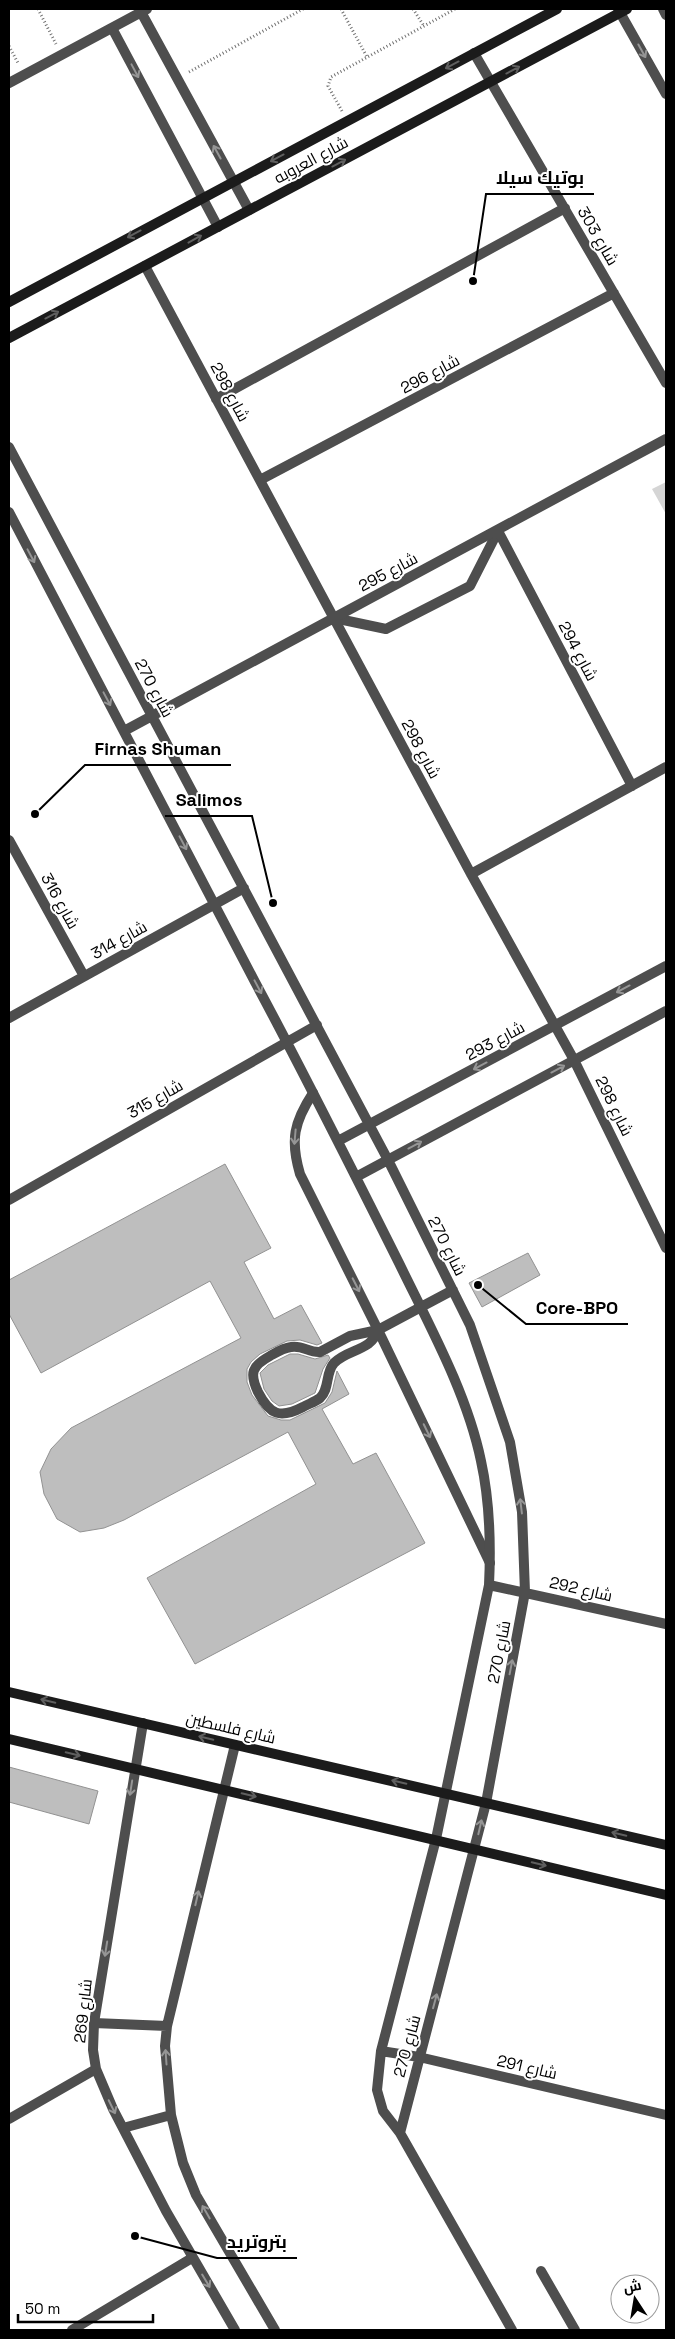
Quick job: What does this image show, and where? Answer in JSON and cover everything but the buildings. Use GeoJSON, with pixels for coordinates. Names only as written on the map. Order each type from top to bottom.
{"type":"FeatureCollection","features":[{"type":"Feature","properties":{"kind":"street","name":"شارع العروبه"},"geometry":{"type":"LineString","coordinates":[[9,302],[557,9]]}},
{"type":"Feature","properties":{"kind":"street"},"geometry":{"type":"LineString","coordinates":[[663,9],[666,14]]}},
{"type":"Feature","properties":{"kind":"street"},"geometry":{"type":"LineString","coordinates":[[9,83],[144,10],[177,78],[249,210]]}},
{"type":"Feature","properties":{"kind":"street"},"geometry":{"type":"LineString","coordinates":[[622,10],[666,94]]}},
{"type":"Feature","properties":{"kind":"street","name":"شارع العروبه"},"geometry":{"type":"LineString","coordinates":[[9,338],[491,82],[622,10]]}},
{"type":"Feature","properties":{"kind":"street"},"geometry":{"type":"LineString","coordinates":[[112,28],[218,227]]}},
{"type":"Feature","properties":{"kind":"street","name":"شارع 303"},"geometry":{"type":"LineString","coordinates":[[474,53],[666,383]]}},
{"type":"Feature","properties":{"kind":"street"},"geometry":{"type":"LineString","coordinates":[[216,399],[565,208]]}},
{"type":"Feature","properties":{"kind":"street","name":"شارع 298"},"geometry":{"type":"LineString","coordinates":[[145,266],[471,874],[574,1060],[666,1248]]}},
{"type":"Feature","properties":{"kind":"street","name":"شارع 296"},"geometry":{"type":"LineString","coordinates":[[260,480],[614,293]]}},
{"type":"Feature","properties":{"kind":"street","name":"شارع 295"},"geometry":{"type":"LineString","coordinates":[[124,731],[666,439]]}},
{"type":"Feature","properties":{"kind":"street","name":"شارع 270"},"geometry":{"type":"LineString","coordinates":[[9,447],[388,1160],[470,1325],[485,1364],[510,1442],[522,1512],[525,1592],[486,1803],[400,2133]]}},
{"type":"Feature","properties":{"kind":"street","name":"شارع 270"},"geometry":{"type":"LineString","coordinates":[[9,512],[287,1042],[421,1307],[469,1419],[481,1459],[488,1501],[489,1585],[436,1839],[381,2051],[377,2090],[383,2111],[400,2133],[512,2330]]}},
{"type":"Feature","properties":{"kind":"street"},"geometry":{"type":"LineString","coordinates":[[334,618],[386,629],[470,586],[498,531]]}},
{"type":"Feature","properties":{"kind":"street","name":"شارع 294"},"geometry":{"type":"LineString","coordinates":[[498,531],[632,786]]}},
{"type":"Feature","properties":{"kind":"street"},"geometry":{"type":"LineString","coordinates":[[471,874],[666,767]]}},
{"type":"Feature","properties":{"kind":"street","name":"شارع 316"},"geometry":{"type":"LineString","coordinates":[[9,840],[12,852],[84,976]]}},
{"type":"Feature","properties":{"kind":"street","name":"شارع 314"},"geometry":{"type":"LineString","coordinates":[[9,1018],[244,888]]}},
{"type":"Feature","properties":{"kind":"street","name":"شارع 293"},"geometry":{"type":"LineString","coordinates":[[338,1141],[666,966]]}},
{"type":"Feature","properties":{"kind":"street"},"geometry":{"type":"LineString","coordinates":[[356,1177],[666,1011]]}},
{"type":"Feature","properties":{"kind":"street","name":"شارع 315"},"geometry":{"type":"LineString","coordinates":[[9,1200],[317,1025]]}},
{"type":"Feature","properties":{"kind":"street"},"geometry":{"type":"LineString","coordinates":[[313,1093],[301,1111],[294,1132],[296,1160],[300,1174],[378,1330],[490,1563]]}},
{"type":"Feature","properties":{"kind":"street"},"geometry":{"type":"LineString","coordinates":[[378,1330],[371,1343],[339,1359],[330,1370],[325,1389],[319,1398],[286,1414],[275,1412],[266,1407],[253,1382],[253,1371],[258,1363],[290,1347],[306,1347],[320,1352],[350,1336],[378,1330],[453,1290]]}},
{"type":"Feature","properties":{"kind":"street"},"geometry":{"type":"LineString","coordinates":[[320,1352],[330,1370]]}},
{"type":"Feature","properties":{"kind":"street","name":"شارع 292"},"geometry":{"type":"LineString","coordinates":[[489,1585],[666,1624]]}},
{"type":"Feature","properties":{"kind":"street","name":"شارع فلسطين"},"geometry":{"type":"LineString","coordinates":[[9,1692],[486,1803]]}},
{"type":"Feature","properties":{"kind":"street","name":"شارع 269"},"geometry":{"type":"LineString","coordinates":[[143,1723],[134,1768],[94,2024],[93,2050],[96,2069],[113,2109],[192,2258],[235,2330]]}},
{"type":"Feature","properties":{"kind":"street"},"geometry":{"type":"LineString","coordinates":[[9,1738],[666,1895]]}},
{"type":"Feature","properties":{"kind":"street"},"geometry":{"type":"LineString","coordinates":[[235,1744],[167,2026],[165,2046],[171,2115],[178,2150],[196,2195],[275,2330]]}},
{"type":"Feature","properties":{"kind":"street"},"geometry":{"type":"LineString","coordinates":[[486,1803],[666,1845]]}},
{"type":"Feature","properties":{"kind":"street"},"geometry":{"type":"LineString","coordinates":[[94,2024],[167,2026]]}},
{"type":"Feature","properties":{"kind":"street","name":"شارع 291"},"geometry":{"type":"LineString","coordinates":[[381,2051],[419,2057],[666,2115]]}},
{"type":"Feature","properties":{"kind":"street"},"geometry":{"type":"LineString","coordinates":[[9,2119],[96,2069]]}},
{"type":"Feature","properties":{"kind":"street"},"geometry":{"type":"LineString","coordinates":[[123,2128],[171,2115]]}},
{"type":"Feature","properties":{"kind":"street"},"geometry":{"type":"LineString","coordinates":[[72,2330],[192,2258]]}},
{"type":"Feature","properties":{"kind":"street"},"geometry":{"type":"LineString","coordinates":[[541,2271],[575,2330]]}},
{"type":"Feature","properties":{"kind":"path"},"geometry":{"type":"LineString","coordinates":[[38,9],[62,54]]}},
{"type":"Feature","properties":{"kind":"path"},"geometry":{"type":"LineString","coordinates":[[177,78],[304,9]]}},
{"type":"Feature","properties":{"kind":"path"},"geometry":{"type":"LineString","coordinates":[[341,9],[367,57]]}},
{"type":"Feature","properties":{"kind":"path"},"geometry":{"type":"LineString","coordinates":[[414,9],[424,26]]}},
{"type":"Feature","properties":{"kind":"path"},"geometry":{"type":"LineString","coordinates":[[347,120],[328,86],[331,77],[455,9]]}},
{"type":"Feature","properties":{"kind":"path"},"geometry":{"type":"LineString","coordinates":[[9,46],[24,75]]}},
{"type":"Feature","properties":{"kind":"shaded area"},"geometry":{"type":"Polygon","coordinates":[[[666,482],[666,514],[652,489],[666,482]]]}},
{"type":"Feature","properties":{"kind":"place","name":"بوتيك سيلا"},"geometry":{"type":"Point","coordinates":[473,281]}},
{"type":"Feature","properties":{"kind":"place","name":"Firnas Shuman"},"geometry":{"type":"Point","coordinates":[35,814]}},
{"type":"Feature","properties":{"kind":"place","name":"Salimos"},"geometry":{"type":"Point","coordinates":[273,903]}},
{"type":"Feature","properties":{"kind":"place","name":"Core-BPO"},"geometry":{"type":"Point","coordinates":[478,1285]}},
{"type":"Feature","properties":{"kind":"place","name":"بتروتريد"},"geometry":{"type":"Point","coordinates":[135,2236]}}]}
